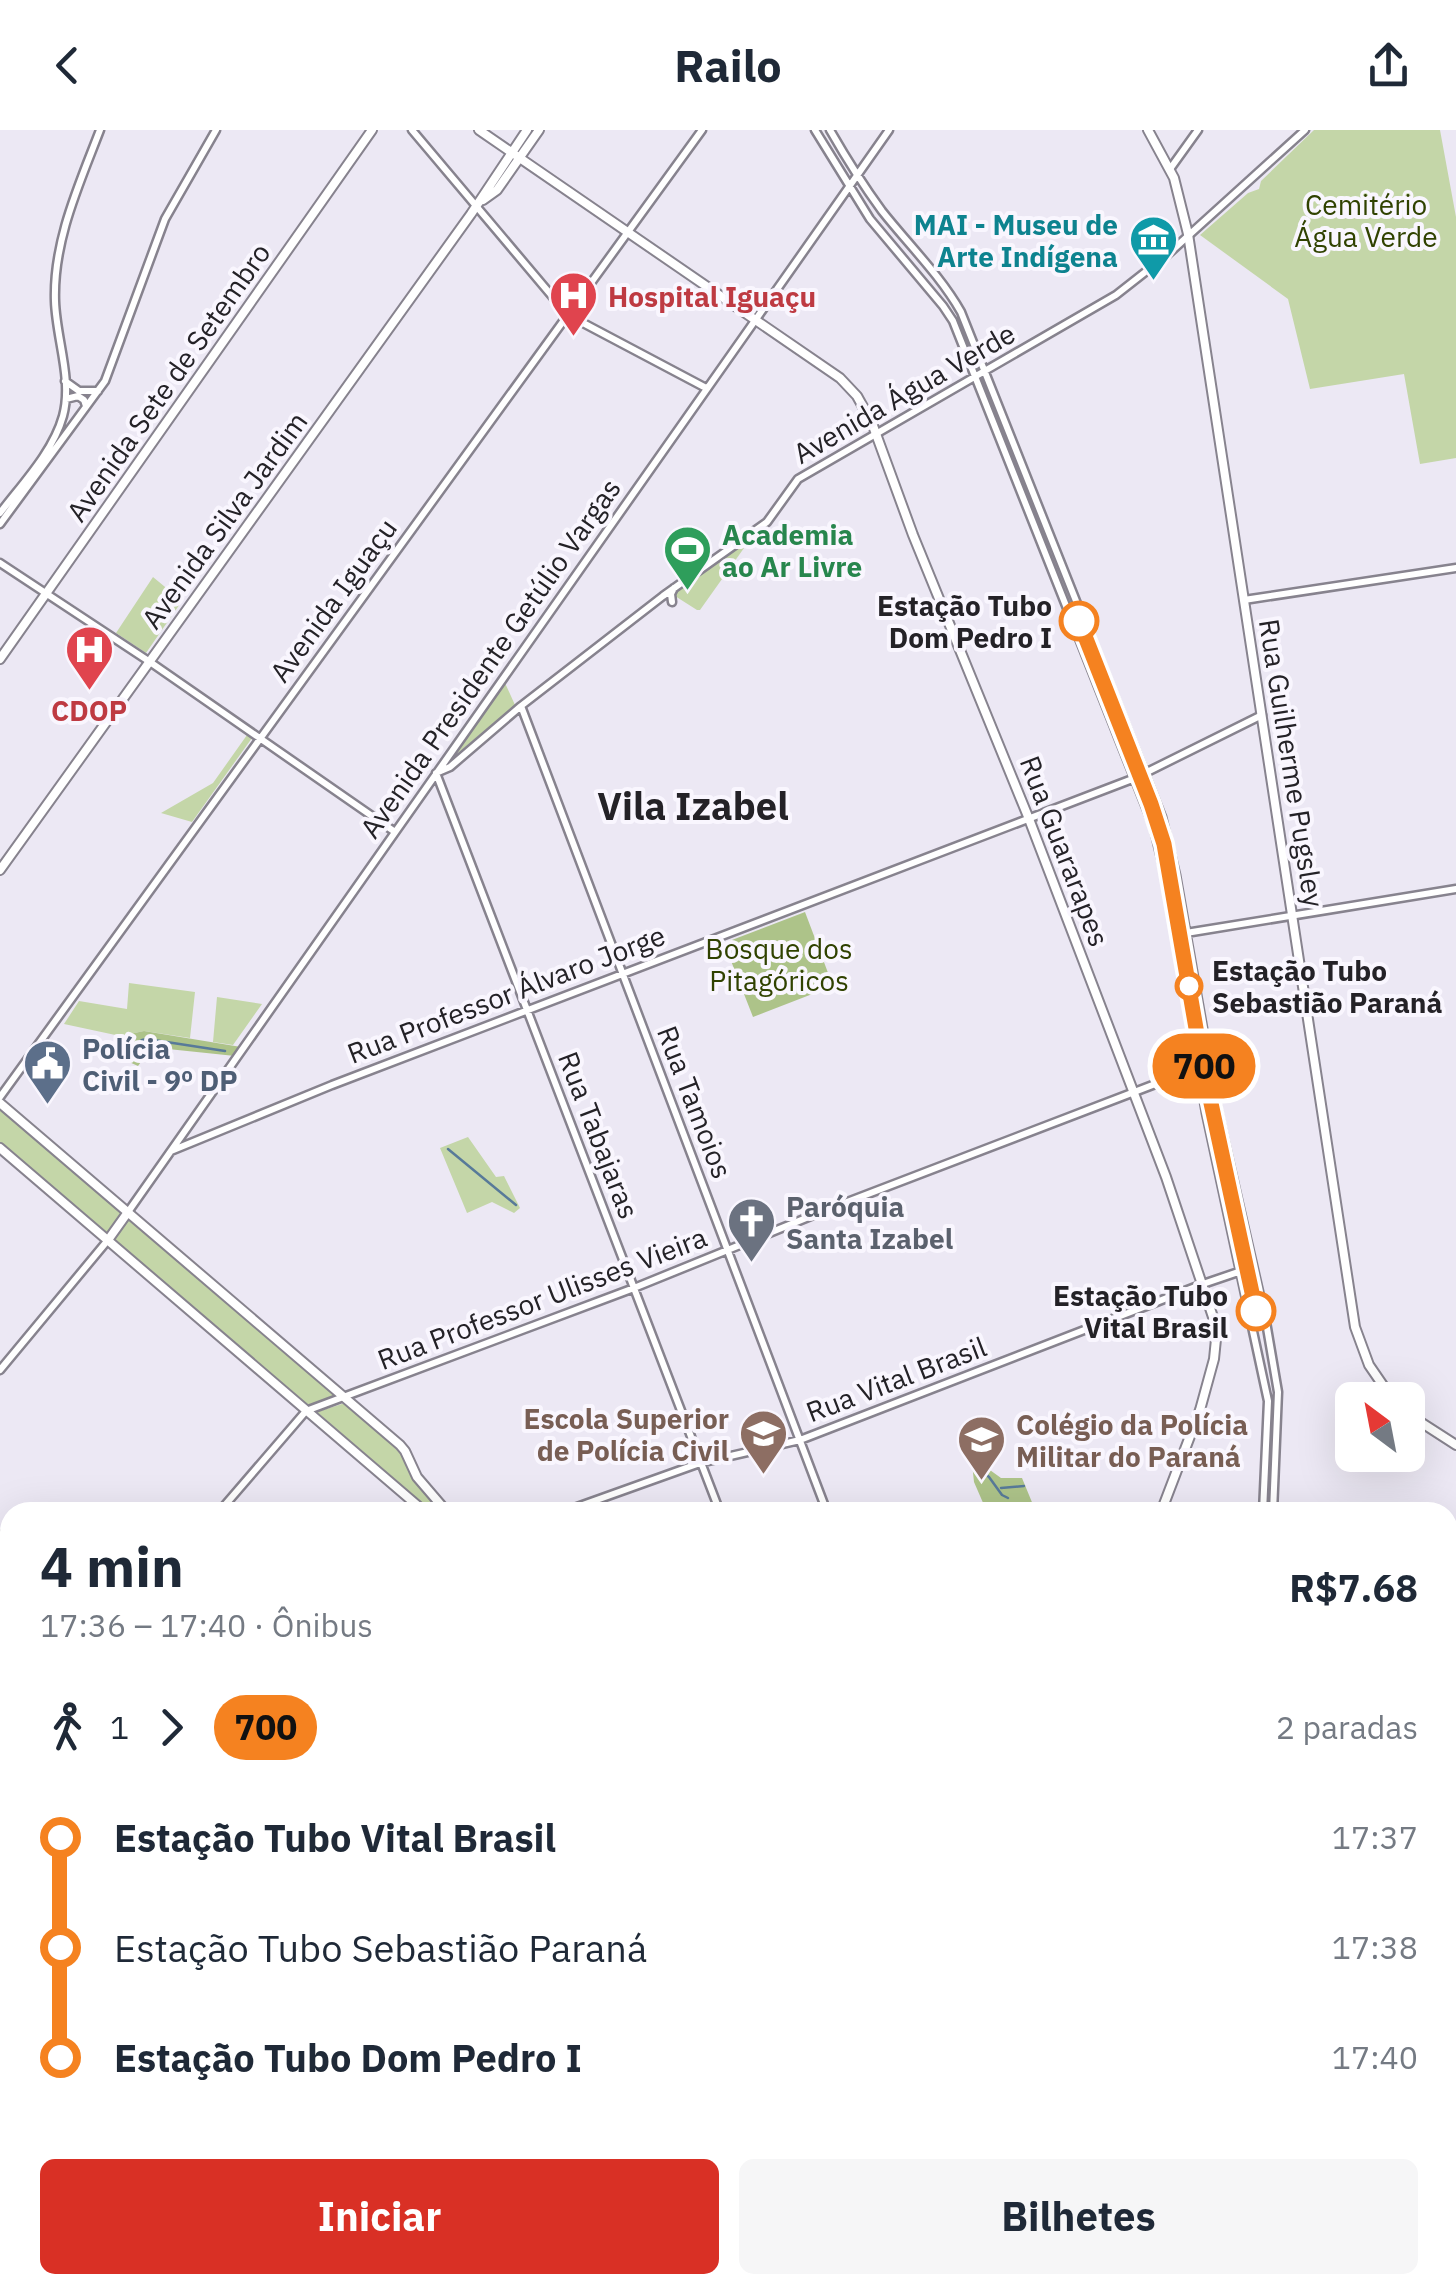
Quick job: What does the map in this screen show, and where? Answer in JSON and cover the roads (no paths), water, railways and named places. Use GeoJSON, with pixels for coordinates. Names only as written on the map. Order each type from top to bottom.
{"type":"FeatureCollection","features":[{"type":"Feature","properties":{"kind":"main road","name":"Avenida Sete de Setembro"},"geometry":{"type":"LineString","coordinates":[[0,659],[372,130]]}},
{"type":"Feature","properties":{"kind":"main road"},"geometry":{"type":"LineString","coordinates":[[478,130],[755,320]]}},
{"type":"Feature","properties":{"kind":"main road","name":"Avenida Silva Jardim"},"geometry":{"type":"LineString","coordinates":[[0,870],[476,206],[497,190],[528,130]]}},
{"type":"Feature","properties":{"kind":"main road","name":"Avenida Silva Jardim"},"geometry":{"type":"LineString","coordinates":[[515,155],[539,130]]}},
{"type":"Feature","properties":{"kind":"main road","name":"Rua Guilherme Pugsley"},"geometry":{"type":"LineString","coordinates":[[1148,130],[1170,169],[1188,234],[1356,1327],[1369,1365],[1381,1382]]}},
{"type":"Feature","properties":{"kind":"main road","name":"Rua Guararapes"},"geometry":{"type":"LineString","coordinates":[[755,320],[840,378],[857,396],[876,434],[1134,1091],[1203,1284],[1217,1330],[1214,1359],[1200,1410],[1165,1502]]}},
{"type":"Feature","properties":{"kind":"main road"},"geometry":{"type":"LineString","coordinates":[[0,1100],[405,1451],[417,1476],[439,1502]]}},
{"type":"Feature","properties":{"kind":"main road"},"geometry":{"type":"LineString","coordinates":[[0,1148],[413,1502]]}},
{"type":"Feature","properties":{"kind":"main road"},"geometry":{"type":"LineString","coordinates":[[108,1240],[128,1212]]}},
{"type":"Feature","properties":{"kind":"main road"},"geometry":{"type":"LineString","coordinates":[[1425,1425],[1456,1445]]}},
{"type":"Feature","properties":{"kind":"street"},"geometry":{"type":"LineString","coordinates":[[0,513],[51,444],[62,420],[65,381],[55,303],[60,246],[66,219],[100,130]]}},
{"type":"Feature","properties":{"kind":"street"},"geometry":{"type":"LineString","coordinates":[[0,524],[108,376],[162,226],[216,130]]}},
{"type":"Feature","properties":{"kind":"street"},"geometry":{"type":"LineString","coordinates":[[412,130],[568,315],[707,389]]}},
{"type":"Feature","properties":{"kind":"street","name":"Avenida Iguaçu"},"geometry":{"type":"LineString","coordinates":[[0,1100],[702,130]]}},
{"type":"Feature","properties":{"kind":"street"},"geometry":{"type":"LineString","coordinates":[[815,130],[892,246],[948,313],[1168,836],[1223,1138],[1266,1322],[1279,1402],[1273,1502]]}},
{"type":"Feature","properties":{"kind":"street"},"geometry":{"type":"LineString","coordinates":[[830,130],[857,175],[956,304],[1140,775],[1160,849],[1197,1068],[1268,1401],[1263,1502]]}},
{"type":"Feature","properties":{"kind":"street","name":"Avenida Presidente Getúlio Vargas"},"geometry":{"type":"LineString","coordinates":[[128,1212],[889,130]]}},
{"type":"Feature","properties":{"kind":"street"},"geometry":{"type":"LineString","coordinates":[[1170,169],[1198,130]]}},
{"type":"Feature","properties":{"kind":"street","name":"Avenida Água Verde"},"geometry":{"type":"LineString","coordinates":[[436,773],[455,762],[663,596],[767,522],[798,479],[818,463],[876,434],[1116,294],[1158,262],[1305,130]]}},
{"type":"Feature","properties":{"kind":"street"},"geometry":{"type":"LineString","coordinates":[[65,381],[79,391],[99,391]]}},
{"type":"Feature","properties":{"kind":"street"},"geometry":{"type":"LineString","coordinates":[[66,399],[81,397],[86,407]]}},
{"type":"Feature","properties":{"kind":"street"},"geometry":{"type":"LineString","coordinates":[[0,563],[395,832]]}},
{"type":"Feature","properties":{"kind":"street"},"geometry":{"type":"LineString","coordinates":[[1244,600],[1456,568]]}},
{"type":"Feature","properties":{"kind":"street"},"geometry":{"type":"LineString","coordinates":[[672,602],[675,587]]}},
{"type":"Feature","properties":{"kind":"street","name":"Rua Tamoios"},"geometry":{"type":"LineString","coordinates":[[521,706],[824,1502]]}},
{"type":"Feature","properties":{"kind":"street","name":"Rua Professor Álvaro Jorge"},"geometry":{"type":"LineString","coordinates":[[170,1152],[332,1085],[1140,775],[1262,715]]}},
{"type":"Feature","properties":{"kind":"street"},"geometry":{"type":"LineString","coordinates":[[446,760],[455,762]]}},
{"type":"Feature","properties":{"kind":"street","name":"Rua Tabajaras"},"geometry":{"type":"LineString","coordinates":[[436,773],[716,1502]]}},
{"type":"Feature","properties":{"kind":"street"},"geometry":{"type":"LineString","coordinates":[[1186,934],[1456,889]]}},
{"type":"Feature","properties":{"kind":"street"},"geometry":{"type":"LineString","coordinates":[[1197,1068],[1205,1046]]}},
{"type":"Feature","properties":{"kind":"street","name":"Rua Professor Ulisses Vieira"},"geometry":{"type":"LineString","coordinates":[[306,1411],[634,1288],[1197,1068]]}},
{"type":"Feature","properties":{"kind":"street"},"geometry":{"type":"LineString","coordinates":[[0,1370],[108,1240]]}},
{"type":"Feature","properties":{"kind":"street","name":"Rua Vital Brasil"},"geometry":{"type":"LineString","coordinates":[[591,1502],[700,1463],[800,1440],[1253,1267]]}},
{"type":"Feature","properties":{"kind":"street"},"geometry":{"type":"LineString","coordinates":[[228,1502],[306,1411]]}},
{"type":"Feature","properties":{"kind":"waterway"},"geometry":{"type":"LineString","coordinates":[[131,1047],[147,1039],[225,1051]]}},
{"type":"Feature","properties":{"kind":"waterway"},"geometry":{"type":"LineString","coordinates":[[448,1149],[516,1205]]}},
{"type":"Feature","properties":{"kind":"waterway"},"geometry":{"type":"LineString","coordinates":[[977,1467],[1008,1498]]}},
{"type":"Feature","properties":{"kind":"waterway"},"geometry":{"type":"LineString","coordinates":[[1001,1488],[1024,1486]]}},
{"type":"Feature","properties":{"kind":"place","name":"MAI - Museu de Arte Indígena"},"geometry":{"type":"Point","coordinates":[1153,282]}},
{"type":"Feature","properties":{"kind":"place","name":"Hospital Iguaçu"},"geometry":{"type":"Point","coordinates":[573,338]}},
{"type":"Feature","properties":{"kind":"place","name":"Academia ao Ar Livre"},"geometry":{"type":"Point","coordinates":[687,592]}},
{"type":"Feature","properties":{"kind":"place","name":"Estação Tubo Dom Pedro I"},"geometry":{"type":"Point","coordinates":[1079,621]}},
{"type":"Feature","properties":{"kind":"place","name":"CDOP"},"geometry":{"type":"Point","coordinates":[89,692]}},
{"type":"Feature","properties":{"kind":"place","name":"Estação Tubo Sebastião Paraná"},"geometry":{"type":"Point","coordinates":[1189,986]}},
{"type":"Feature","properties":{"kind":"place","name":"Polícia Civil - 9º DP"},"geometry":{"type":"Point","coordinates":[47,1106]}},
{"type":"Feature","properties":{"kind":"place","name":"Paróquia Santa Izabel"},"geometry":{"type":"Point","coordinates":[751,1264]}},
{"type":"Feature","properties":{"kind":"place","name":"Estação Tubo Vital Brasil"},"geometry":{"type":"Point","coordinates":[1256,1311]}},
{"type":"Feature","properties":{"kind":"place","name":"Escola Superior de Polícia Civil"},"geometry":{"type":"Point","coordinates":[764,1476]}},
{"type":"Feature","properties":{"kind":"place","name":"Colégio da Polícia Militar do Paraná"},"geometry":{"type":"Point","coordinates":[981,1482]}},
{"type":"Feature","properties":{"kind":"district","name":"Vila Izabel"},"geometry":{"type":"Point","coordinates":[693,805]}},
{"type":"Feature","properties":{"kind":"park label","name":"Cemitério Água Verde"},"geometry":{"type":"Point","coordinates":[1366,220]}},
{"type":"Feature","properties":{"kind":"park label","name":"Bosque dos Pitagóricos"},"geometry":{"type":"Point","coordinates":[779,964]}}]}
